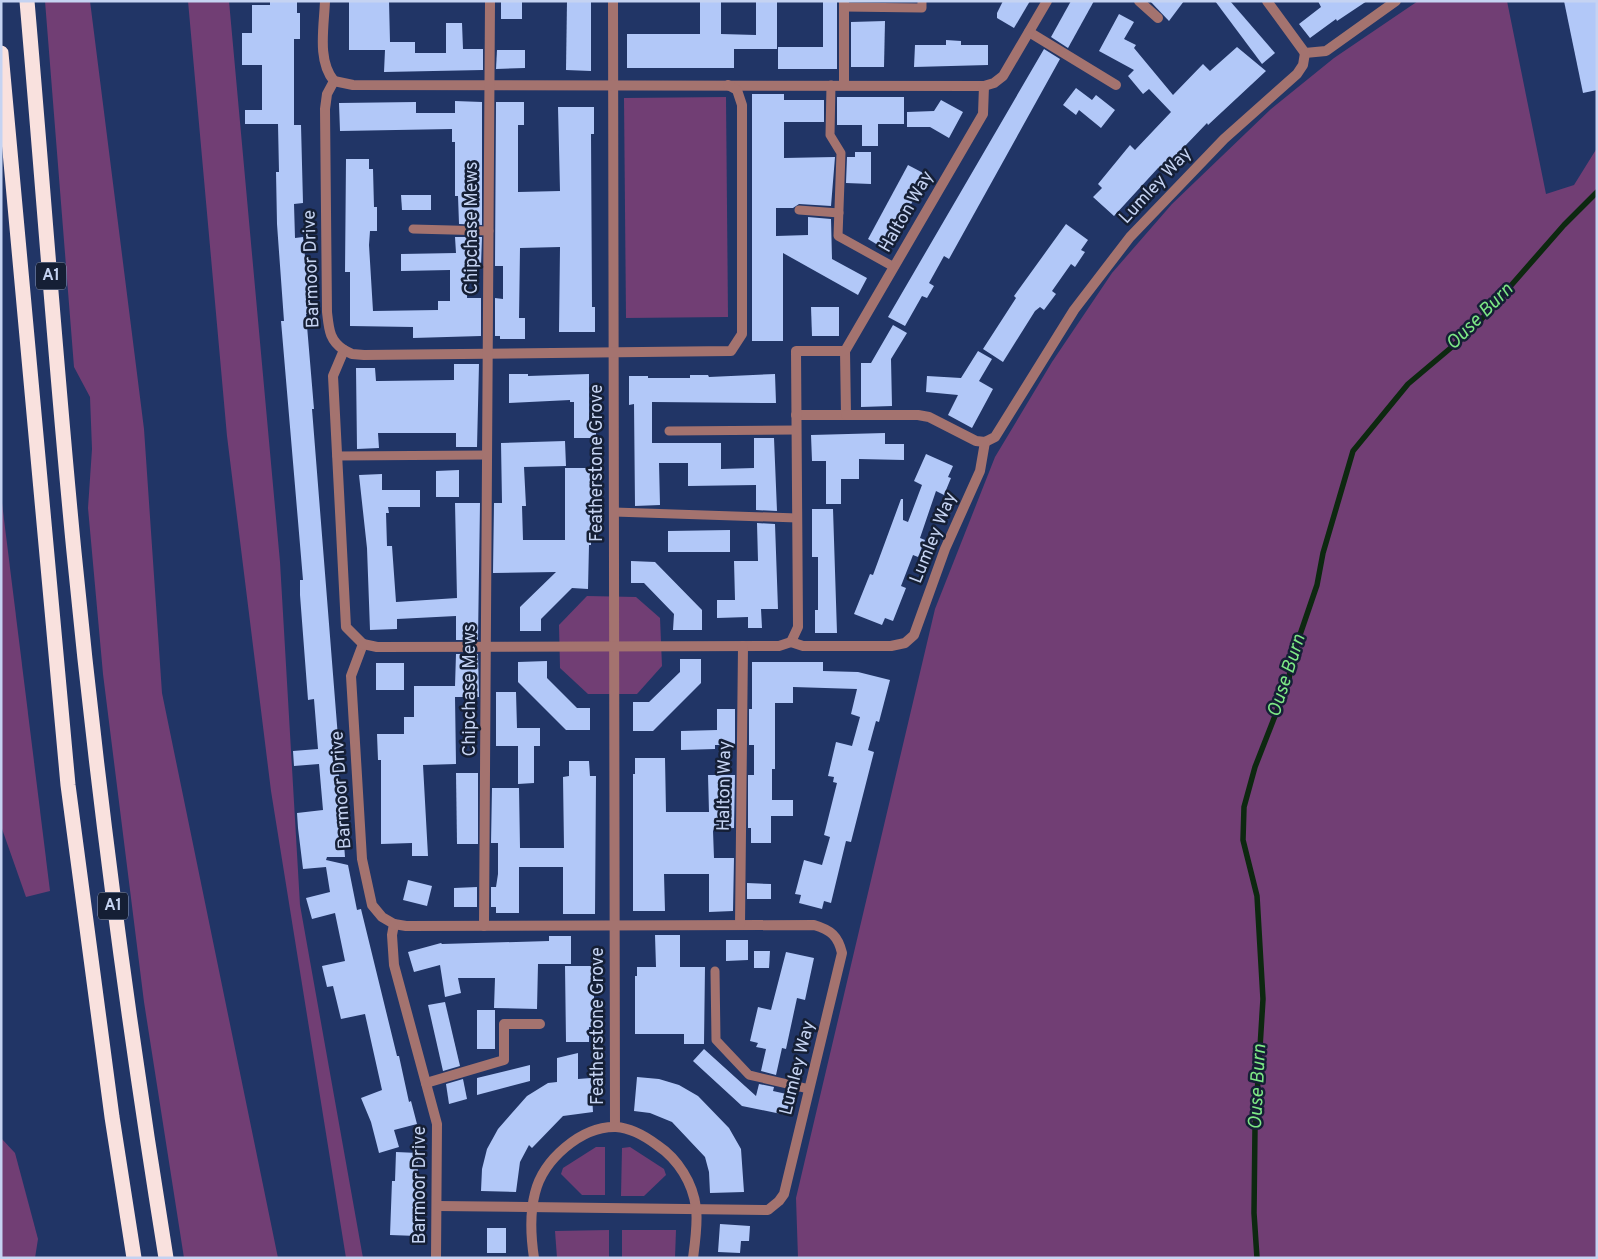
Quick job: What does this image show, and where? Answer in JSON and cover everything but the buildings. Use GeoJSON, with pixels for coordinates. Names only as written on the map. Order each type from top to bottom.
{"type":"FeatureCollection","features":[{"type":"Feature","properties":{"kind":"highway","name":"A1"},"geometry":{"type":"LineString","coordinates":[[27,1],[74,552],[97,762],[114,910],[166,1258]]}},
{"type":"Feature","properties":{"kind":"highway","name":"A1"},"geometry":{"type":"LineString","coordinates":[[1,52],[68,785],[111,1108],[134,1258]]}},
{"type":"Feature","properties":{"kind":"street"},"geometry":{"type":"LineString","coordinates":[[325,1],[324,59],[326,72],[334,82],[353,85],[984,86],[994,83],[1003,76],[1046,2]]}},
{"type":"Feature","properties":{"kind":"street","name":"Chipchase Mews"},"geometry":{"type":"LineString","coordinates":[[484,926],[490,1]]}},
{"type":"Feature","properties":{"kind":"street","name":"Featherstone Grove"},"geometry":{"type":"LineString","coordinates":[[613,1],[615,1127]]}},
{"type":"Feature","properties":{"kind":"street"},"geometry":{"type":"LineString","coordinates":[[1139,1],[1158,18]]}},
{"type":"Feature","properties":{"kind":"street"},"geometry":{"type":"LineString","coordinates":[[1267,1],[1305,53],[1326,51],[1396,1]]}},
{"type":"Feature","properties":{"kind":"street"},"geometry":{"type":"LineString","coordinates":[[844,4],[844,85]]}},
{"type":"Feature","properties":{"kind":"street"},"geometry":{"type":"LineString","coordinates":[[1030,32],[1116,85]]}},
{"type":"Feature","properties":{"kind":"street","name":"Lumley Way"},"geometry":{"type":"LineString","coordinates":[[791,642],[803,646],[891,646],[905,643],[914,634],[945,549],[980,471],[985,442],[995,437],[1074,310],[1130,237],[1224,139],[1293,78],[1303,65],[1305,53]]}},
{"type":"Feature","properties":{"kind":"street","name":"Barmoor Drive"},"geometry":{"type":"LineString","coordinates":[[334,82],[327,94],[325,109],[327,312],[329,335],[335,344],[344,350]]}},
{"type":"Feature","properties":{"kind":"street"},"geometry":{"type":"LineString","coordinates":[[728,85],[736,90],[742,105],[742,334],[731,351],[364,355],[352,354],[344,350],[333,376],[346,627],[363,644],[376,647],[779,646],[791,642],[798,627],[796,351],[845,351],[846,415]]}},
{"type":"Feature","properties":{"kind":"street","name":"Halton Way"},"geometry":{"type":"LineString","coordinates":[[845,351],[983,114],[984,86]]}},
{"type":"Feature","properties":{"kind":"street"},"geometry":{"type":"LineString","coordinates":[[796,415],[929,417],[976,441],[985,442]]}},
{"type":"Feature","properties":{"kind":"street","name":"Barmoor Drive"},"geometry":{"type":"LineString","coordinates":[[363,644],[351,676],[362,859],[372,905],[382,917],[394,924],[392,935],[394,965],[437,1124],[438,1206],[436,1258]]}},
{"type":"Feature","properties":{"kind":"street","name":"Halton Way"},"geometry":{"type":"LineString","coordinates":[[740,925],[743,646]]}},
{"type":"Feature","properties":{"kind":"street"},"geometry":{"type":"LineString","coordinates":[[394,924],[484,926]]}},
{"type":"Feature","properties":{"kind":"street","name":"Featherstone Grove"},"geometry":{"type":"LineString","coordinates":[[484,926],[740,925]]}},
{"type":"Feature","properties":{"kind":"street","name":"Lumley Way"},"geometry":{"type":"LineString","coordinates":[[696,1209],[768,1210],[784,1194],[842,953],[840,941],[826,928],[814,925],[740,925]]}},
{"type":"Feature","properties":{"kind":"street"},"geometry":{"type":"LineString","coordinates":[[426,1083],[504,1060],[504,1024],[540,1024]]}},
{"type":"Feature","properties":{"kind":"street"},"geometry":{"type":"LineString","coordinates":[[534,1258],[533,1208],[535,1191],[544,1174],[568,1146],[581,1136],[596,1130],[615,1127],[640,1134],[669,1155],[683,1173],[692,1190],[696,1209],[693,1258]]}},
{"type":"Feature","properties":{"kind":"street"},"geometry":{"type":"LineString","coordinates":[[438,1206],[696,1209]]}},
{"type":"Feature","properties":{"kind":"lane"},"geometry":{"type":"LineString","coordinates":[[844,4],[922,8],[922,1]]}},
{"type":"Feature","properties":{"kind":"lane"},"geometry":{"type":"LineString","coordinates":[[830,85],[830,135],[841,153],[838,236],[894,267]]}},
{"type":"Feature","properties":{"kind":"lane"},"geometry":{"type":"LineString","coordinates":[[799,210],[839,213]]}},
{"type":"Feature","properties":{"kind":"lane"},"geometry":{"type":"LineString","coordinates":[[413,229],[489,231]]}},
{"type":"Feature","properties":{"kind":"lane"},"geometry":{"type":"LineString","coordinates":[[669,431],[796,430]]}},
{"type":"Feature","properties":{"kind":"lane"},"geometry":{"type":"LineString","coordinates":[[337,456],[487,455]]}},
{"type":"Feature","properties":{"kind":"lane"},"geometry":{"type":"LineString","coordinates":[[614,512],[797,518]]}},
{"type":"Feature","properties":{"kind":"lane"},"geometry":{"type":"LineString","coordinates":[[715,971],[716,1040],[749,1075],[809,1090]]}},
{"type":"Feature","properties":{"kind":"shaded area"},"geometry":{"type":"Polygon","coordinates":[[[45,1],[90,1],[144,429],[162,693],[278,1258],[184,1258],[144,1002],[103,674],[88,508],[92,449],[90,397],[74,367],[45,1]]]}},
{"type":"Feature","properties":{"kind":"shaded area"},"geometry":{"type":"Polygon","coordinates":[[[188,1],[229,1],[280,562],[300,905],[363,1258],[346,1258],[271,791],[227,436],[188,1]]]}},
{"type":"Feature","properties":{"kind":"shaded area"},"geometry":{"type":"Polygon","coordinates":[[[1418,1],[1507,1],[1546,194],[1574,185],[1597,148],[1597,1258],[798,1258],[796,1198],[935,609],[995,457],[1052,362],[1112,273],[1172,204],[1271,109],[1334,58],[1418,1]]]}},
{"type":"Feature","properties":{"kind":"shaded area"},"geometry":{"type":"Polygon","coordinates":[[[726,97],[728,317],[626,318],[624,98],[726,97]]]}},
{"type":"Feature","properties":{"kind":"shaded area"},"geometry":{"type":"Polygon","coordinates":[[[1,495],[50,891],[26,897],[1,826],[1,495]]]}},
{"type":"Feature","properties":{"kind":"shaded area"},"geometry":{"type":"Polygon","coordinates":[[[587,596],[636,597],[660,618],[662,666],[637,694],[588,694],[560,668],[559,625],[587,596]]]}},
{"type":"Feature","properties":{"kind":"shaded area"},"geometry":{"type":"Polygon","coordinates":[[[1,1138],[15,1153],[38,1239],[35,1258],[1,1258],[1,1138]]]}},
{"type":"Feature","properties":{"kind":"shaded area"},"geometry":{"type":"Polygon","coordinates":[[[596,1147],[605,1147],[605,1195],[582,1195],[561,1174],[563,1168],[596,1147]]]}},
{"type":"Feature","properties":{"kind":"shaded area"},"geometry":{"type":"Polygon","coordinates":[[[630,1147],[664,1169],[666,1175],[644,1196],[621,1196],[622,1148],[630,1147]]]}},
{"type":"Feature","properties":{"kind":"shaded area"},"geometry":{"type":"Polygon","coordinates":[[[609,1230],[609,1258],[557,1258],[555,1231],[609,1230]]]}},
{"type":"Feature","properties":{"kind":"shaded area"},"geometry":{"type":"Polygon","coordinates":[[[622,1230],[676,1230],[675,1258],[622,1258],[622,1230]]]}},
{"type":"Feature","properties":{"kind":"waterway","name":"Ouse Burn"},"geometry":{"type":"LineString","coordinates":[[1257,1258],[1254,1213],[1255,1128],[1263,999],[1257,896],[1243,840],[1244,807],[1255,767],[1289,680],[1291,661],[1317,585],[1323,553],[1353,451],[1408,384],[1472,330],[1564,225],[1597,192]]}}]}
